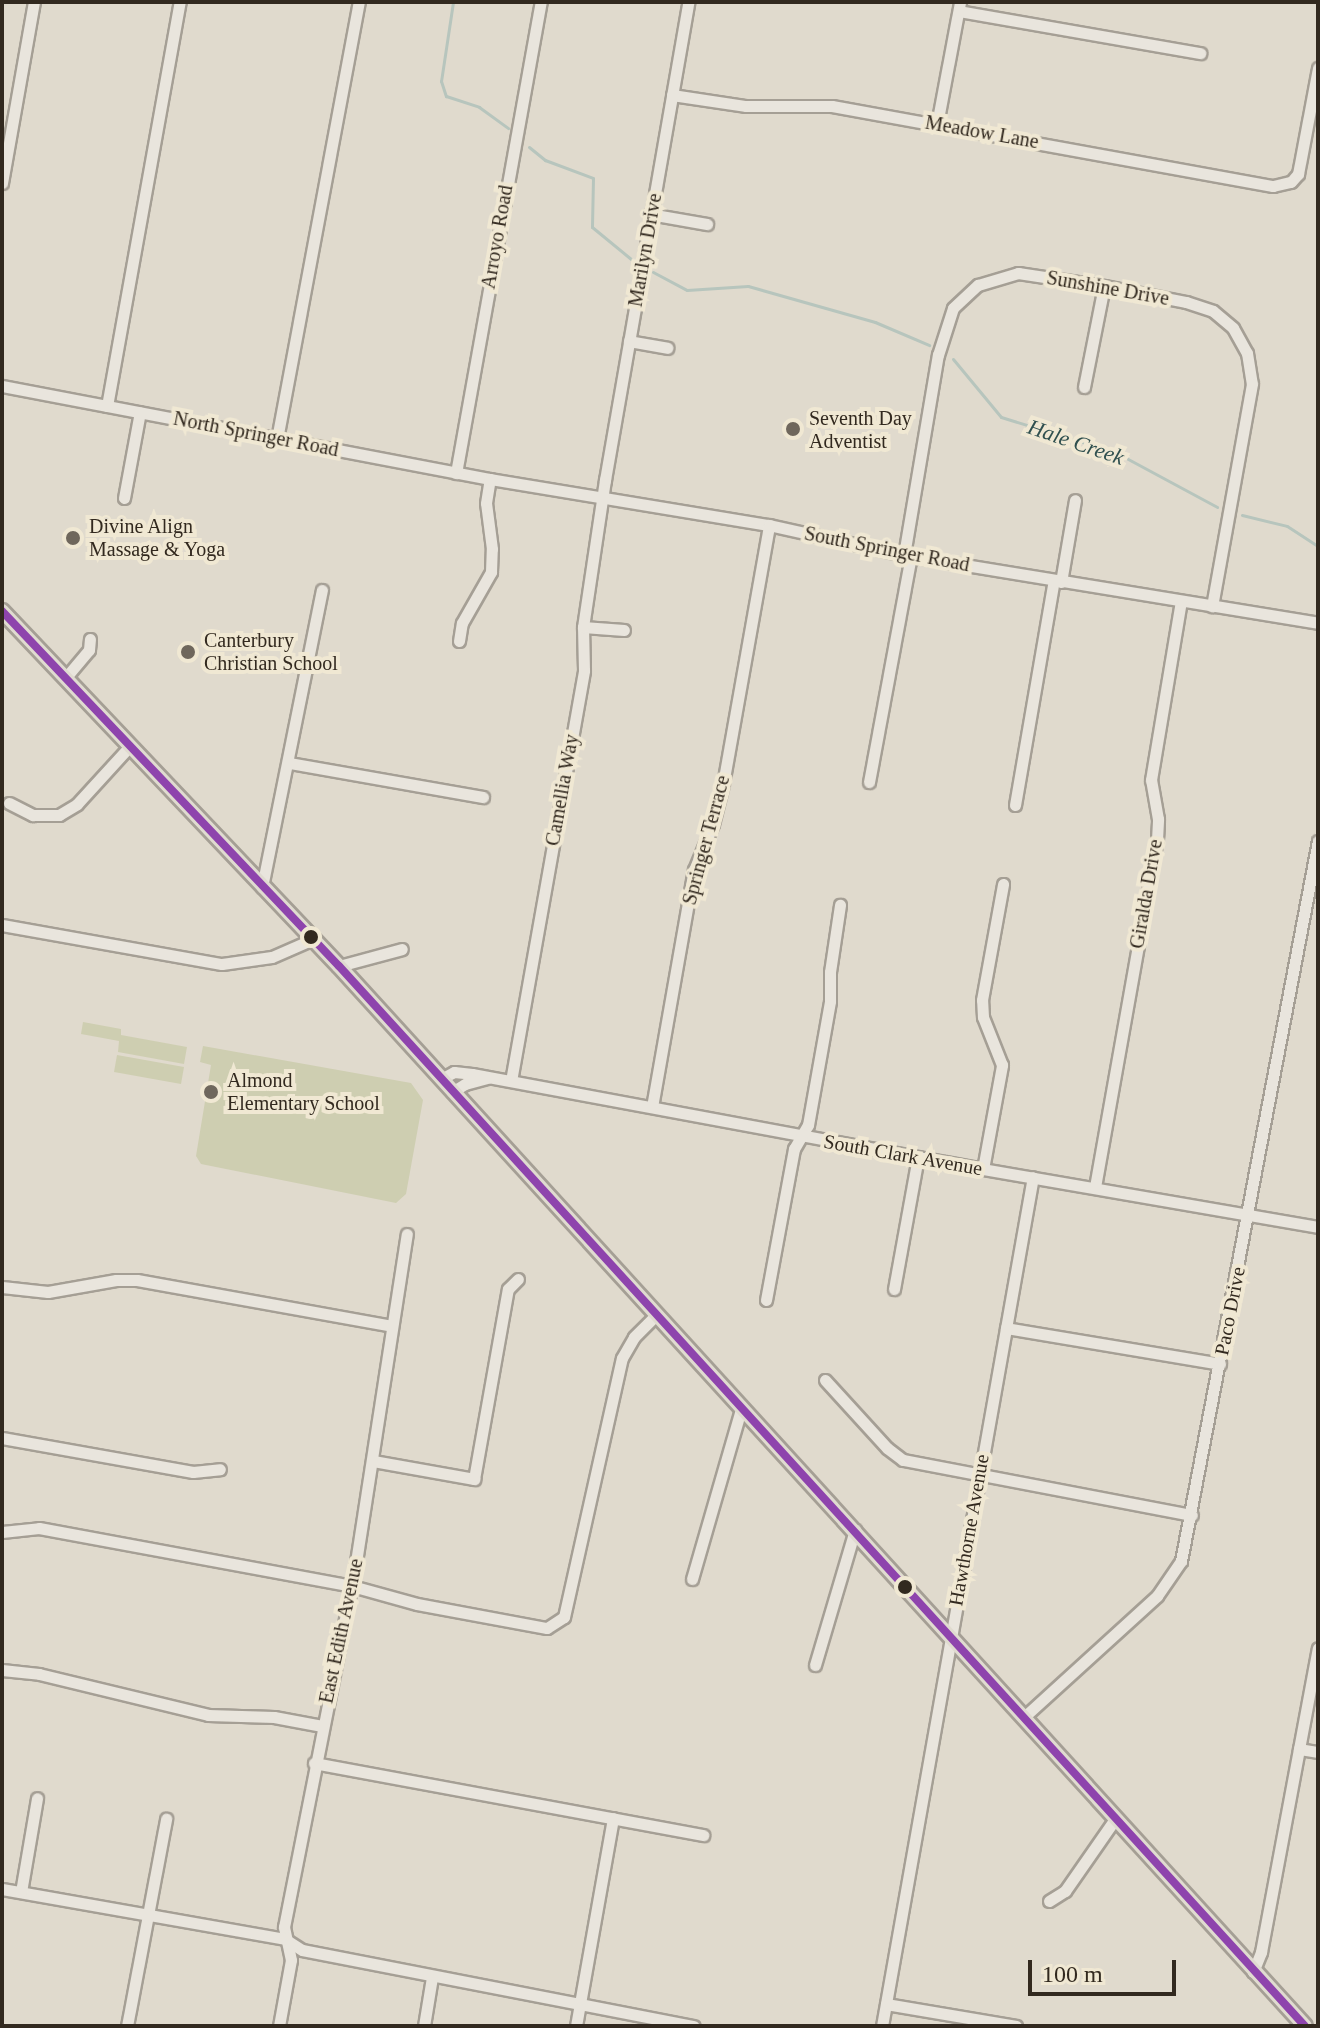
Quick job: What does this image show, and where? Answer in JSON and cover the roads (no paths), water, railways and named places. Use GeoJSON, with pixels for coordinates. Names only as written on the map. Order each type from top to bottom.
{"type":"FeatureCollection","features":[{"type":"Feature","properties":{"kind":"main road"},"geometry":{"type":"LineString","coordinates":[[2,611],[339,966],[1305,2026]]}},
{"type":"Feature","properties":{"kind":"street"},"geometry":{"type":"LineString","coordinates":[[2,183],[34,2]]}},
{"type":"Feature","properties":{"kind":"street"},"geometry":{"type":"LineString","coordinates":[[107,406],[180,2]]}},
{"type":"Feature","properties":{"kind":"street"},"geometry":{"type":"LineString","coordinates":[[277,439],[359,2]]}},
{"type":"Feature","properties":{"kind":"street","name":"Arroyo Road"},"geometry":{"type":"LineString","coordinates":[[456,473],[541,2]]}},
{"type":"Feature","properties":{"kind":"street","name":"Marilyn Drive"},"geometry":{"type":"LineString","coordinates":[[602,498],[688,2]]}},
{"type":"Feature","properties":{"kind":"street"},"geometry":{"type":"LineString","coordinates":[[937,124],[960,6],[1200,53]]}},
{"type":"Feature","properties":{"kind":"street","name":"Meadow Lane"},"geometry":{"type":"LineString","coordinates":[[672,95],[746,106],[832,106],[1273,186],[1291,182],[1301,165],[1318,68]]}},
{"type":"Feature","properties":{"kind":"street"},"geometry":{"type":"LineString","coordinates":[[650,214],[707,224]]}},
{"type":"Feature","properties":{"kind":"street","name":"Sunshine Drive"},"geometry":{"type":"LineString","coordinates":[[869,782],[938,355],[953,308],[978,285],[1018,273],[1104,286],[1186,302],[1213,311],[1233,328],[1247,353],[1252,384],[1212,606]]}},
{"type":"Feature","properties":{"kind":"street"},"geometry":{"type":"LineString","coordinates":[[1084,387],[1104,286]]}},
{"type":"Feature","properties":{"kind":"street"},"geometry":{"type":"LineString","coordinates":[[629,341],[667,348]]}},
{"type":"Feature","properties":{"kind":"street","name":"North Springer Road"},"geometry":{"type":"LineString","coordinates":[[2,386],[456,473]]}},
{"type":"Feature","properties":{"kind":"street"},"geometry":{"type":"LineString","coordinates":[[124,498],[140,412]]}},
{"type":"Feature","properties":{"kind":"street","name":"South Springer Road"},"geometry":{"type":"LineString","coordinates":[[456,473],[769,525],[907,556],[1318,623]]}},
{"type":"Feature","properties":{"kind":"street"},"geometry":{"type":"LineString","coordinates":[[459,641],[462,623],[491,572],[492,549],[486,503],[490,479]]}},
{"type":"Feature","properties":{"kind":"street","name":"Camellia Way"},"geometry":{"type":"LineString","coordinates":[[511,1081],[584,670],[583,627],[602,498]]}},
{"type":"Feature","properties":{"kind":"street"},"geometry":{"type":"LineString","coordinates":[[1015,805],[1075,500]]}},
{"type":"Feature","properties":{"kind":"street","name":"Springer Terrace"},"geometry":{"type":"LineString","coordinates":[[652,1107],[694,870],[713,824],[723,784],[769,525]]}},
{"type":"Feature","properties":{"kind":"street"},"geometry":{"type":"LineString","coordinates":[[262,887],[290,763],[322,590]]}},
{"type":"Feature","properties":{"kind":"street","name":"Giralda Drive"},"geometry":{"type":"LineString","coordinates":[[1095,1187],[1157,840],[1158,819],[1151,780],[1181,601]]}},
{"type":"Feature","properties":{"kind":"street"},"geometry":{"type":"LineString","coordinates":[[583,627],[624,630]]}},
{"type":"Feature","properties":{"kind":"street"},"geometry":{"type":"LineString","coordinates":[[67,676],[89,650],[90,639]]}},
{"type":"Feature","properties":{"kind":"street"},"geometry":{"type":"LineString","coordinates":[[9,803],[33,815],[59,815],[77,804],[130,746]]}},
{"type":"Feature","properties":{"kind":"street"},"geometry":{"type":"LineString","coordinates":[[290,763],[483,797]]}},
{"type":"Feature","properties":{"kind":"street","name":"Paco Drive"},"geometry":{"type":"LineString","coordinates":[[1024,1717],[1170,1581],[1181,1561],[1318,841]]}},
{"type":"Feature","properties":{"kind":"street"},"geometry":{"type":"LineString","coordinates":[[983,1169],[1002,1065],[983,1017],[982,1000],[1003,884]]}},
{"type":"Feature","properties":{"kind":"street"},"geometry":{"type":"LineString","coordinates":[[766,1300],[794,1149],[808,1125],[830,1001],[831,960],[840,905]]}},
{"type":"Feature","properties":{"kind":"street"},"geometry":{"type":"LineString","coordinates":[[2,925],[222,964],[272,957],[313,939]]}},
{"type":"Feature","properties":{"kind":"street"},"geometry":{"type":"LineString","coordinates":[[339,966],[402,949]]}},
{"type":"Feature","properties":{"kind":"street","name":"South Clark Avenue"},"geometry":{"type":"LineString","coordinates":[[441,1079],[454,1072],[490,1077],[983,1169],[1318,1227]]}},
{"type":"Feature","properties":{"kind":"street"},"geometry":{"type":"LineString","coordinates":[[452,1092],[465,1084],[490,1077]]}},
{"type":"Feature","properties":{"kind":"street"},"geometry":{"type":"LineString","coordinates":[[894,1289],[918,1157]]}},
{"type":"Feature","properties":{"kind":"street","name":"Hawthorne Avenue"},"geometry":{"type":"LineString","coordinates":[[882,2026],[1033,1177]]}},
{"type":"Feature","properties":{"kind":"street","name":"East Edith Avenue"},"geometry":{"type":"LineString","coordinates":[[279,2026],[291,1960],[285,1939],[314,1763],[352,1586],[407,1234]]}},
{"type":"Feature","properties":{"kind":"street"},"geometry":{"type":"LineString","coordinates":[[373,1461],[474,1479],[508,1289],[518,1279]]}},
{"type":"Feature","properties":{"kind":"street"},"geometry":{"type":"LineString","coordinates":[[2,1287],[48,1292],[116,1280],[137,1280],[392,1326]]}},
{"type":"Feature","properties":{"kind":"street"},"geometry":{"type":"LineString","coordinates":[[2,1532],[39,1528],[352,1586],[417,1604],[547,1628],[564,1617],[622,1358],[634,1337],[655,1316]]}},
{"type":"Feature","properties":{"kind":"street"},"geometry":{"type":"LineString","coordinates":[[1006,1328],[1220,1364]]}},
{"type":"Feature","properties":{"kind":"street"},"geometry":{"type":"LineString","coordinates":[[825,1380],[887,1448],[903,1460],[1192,1515]]}},
{"type":"Feature","properties":{"kind":"street"},"geometry":{"type":"LineString","coordinates":[[692,1579],[741,1409]]}},
{"type":"Feature","properties":{"kind":"street"},"geometry":{"type":"LineString","coordinates":[[2,1438],[193,1472],[220,1469]]}},
{"type":"Feature","properties":{"kind":"street"},"geometry":{"type":"LineString","coordinates":[[815,1665],[855,1530]]}},
{"type":"Feature","properties":{"kind":"street"},"geometry":{"type":"LineString","coordinates":[[1253,1972],[1261,1952],[1318,1648]]}},
{"type":"Feature","properties":{"kind":"street"},"geometry":{"type":"LineString","coordinates":[[2,1670],[39,1674],[208,1715],[274,1717],[322,1726]]}},
{"type":"Feature","properties":{"kind":"street"},"geometry":{"type":"LineString","coordinates":[[1299,1749],[1318,1752]]}},
{"type":"Feature","properties":{"kind":"street"},"geometry":{"type":"LineString","coordinates":[[314,1763],[703,1835]]}},
{"type":"Feature","properties":{"kind":"street"},"geometry":{"type":"LineString","coordinates":[[21,1892],[37,1798]]}},
{"type":"Feature","properties":{"kind":"street"},"geometry":{"type":"LineString","coordinates":[[576,2026],[613,1818]]}},
{"type":"Feature","properties":{"kind":"street"},"geometry":{"type":"LineString","coordinates":[[127,2026],[166,1819]]}},
{"type":"Feature","properties":{"kind":"street"},"geometry":{"type":"LineString","coordinates":[[1049,1901],[1065,1891],[1115,1819]]}},
{"type":"Feature","properties":{"kind":"street"},"geometry":{"type":"LineString","coordinates":[[2,1889],[285,1939],[302,1950],[694,2026]]}},
{"type":"Feature","properties":{"kind":"street"},"geometry":{"type":"LineString","coordinates":[[424,2026],[432,1977]]}},
{"type":"Feature","properties":{"kind":"street"},"geometry":{"type":"LineString","coordinates":[[886,2004],[1016,2026]]}},
{"type":"Feature","properties":{"kind":"waterway","name":"Hale Creek"},"geometry":{"type":"LineString","coordinates":[[453,2],[441,81],[446,96],[479,107],[508,128]]}},
{"type":"Feature","properties":{"kind":"waterway","name":"Hale Creek"},"geometry":{"type":"LineString","coordinates":[[529,147],[545,160],[593,178],[592,227],[631,259]]}},
{"type":"Feature","properties":{"kind":"waterway","name":"Hale Creek"},"geometry":{"type":"LineString","coordinates":[[653,272],[687,290],[748,286],[875,322],[929,345]]}},
{"type":"Feature","properties":{"kind":"waterway","name":"Hale Creek"},"geometry":{"type":"LineString","coordinates":[[953,359],[1001,417],[1115,452],[1217,507]]}},
{"type":"Feature","properties":{"kind":"waterway","name":"Hale Creek"},"geometry":{"type":"LineString","coordinates":[[1242,515],[1287,526],[1318,546]]}},
{"type":"Feature","properties":{"kind":"place","name":"Seventh Day Adventist"},"geometry":{"type":"Point","coordinates":[793,429]}},
{"type":"Feature","properties":{"kind":"place","name":"Divine Align Massage & Yoga"},"geometry":{"type":"Point","coordinates":[73,538]}},
{"type":"Feature","properties":{"kind":"place","name":"Canterbury Christian School"},"geometry":{"type":"Point","coordinates":[188,652]}},
{"type":"Feature","properties":{"kind":"place","name":"Almond Elementary School"},"geometry":{"type":"Point","coordinates":[211,1092]}}]}
